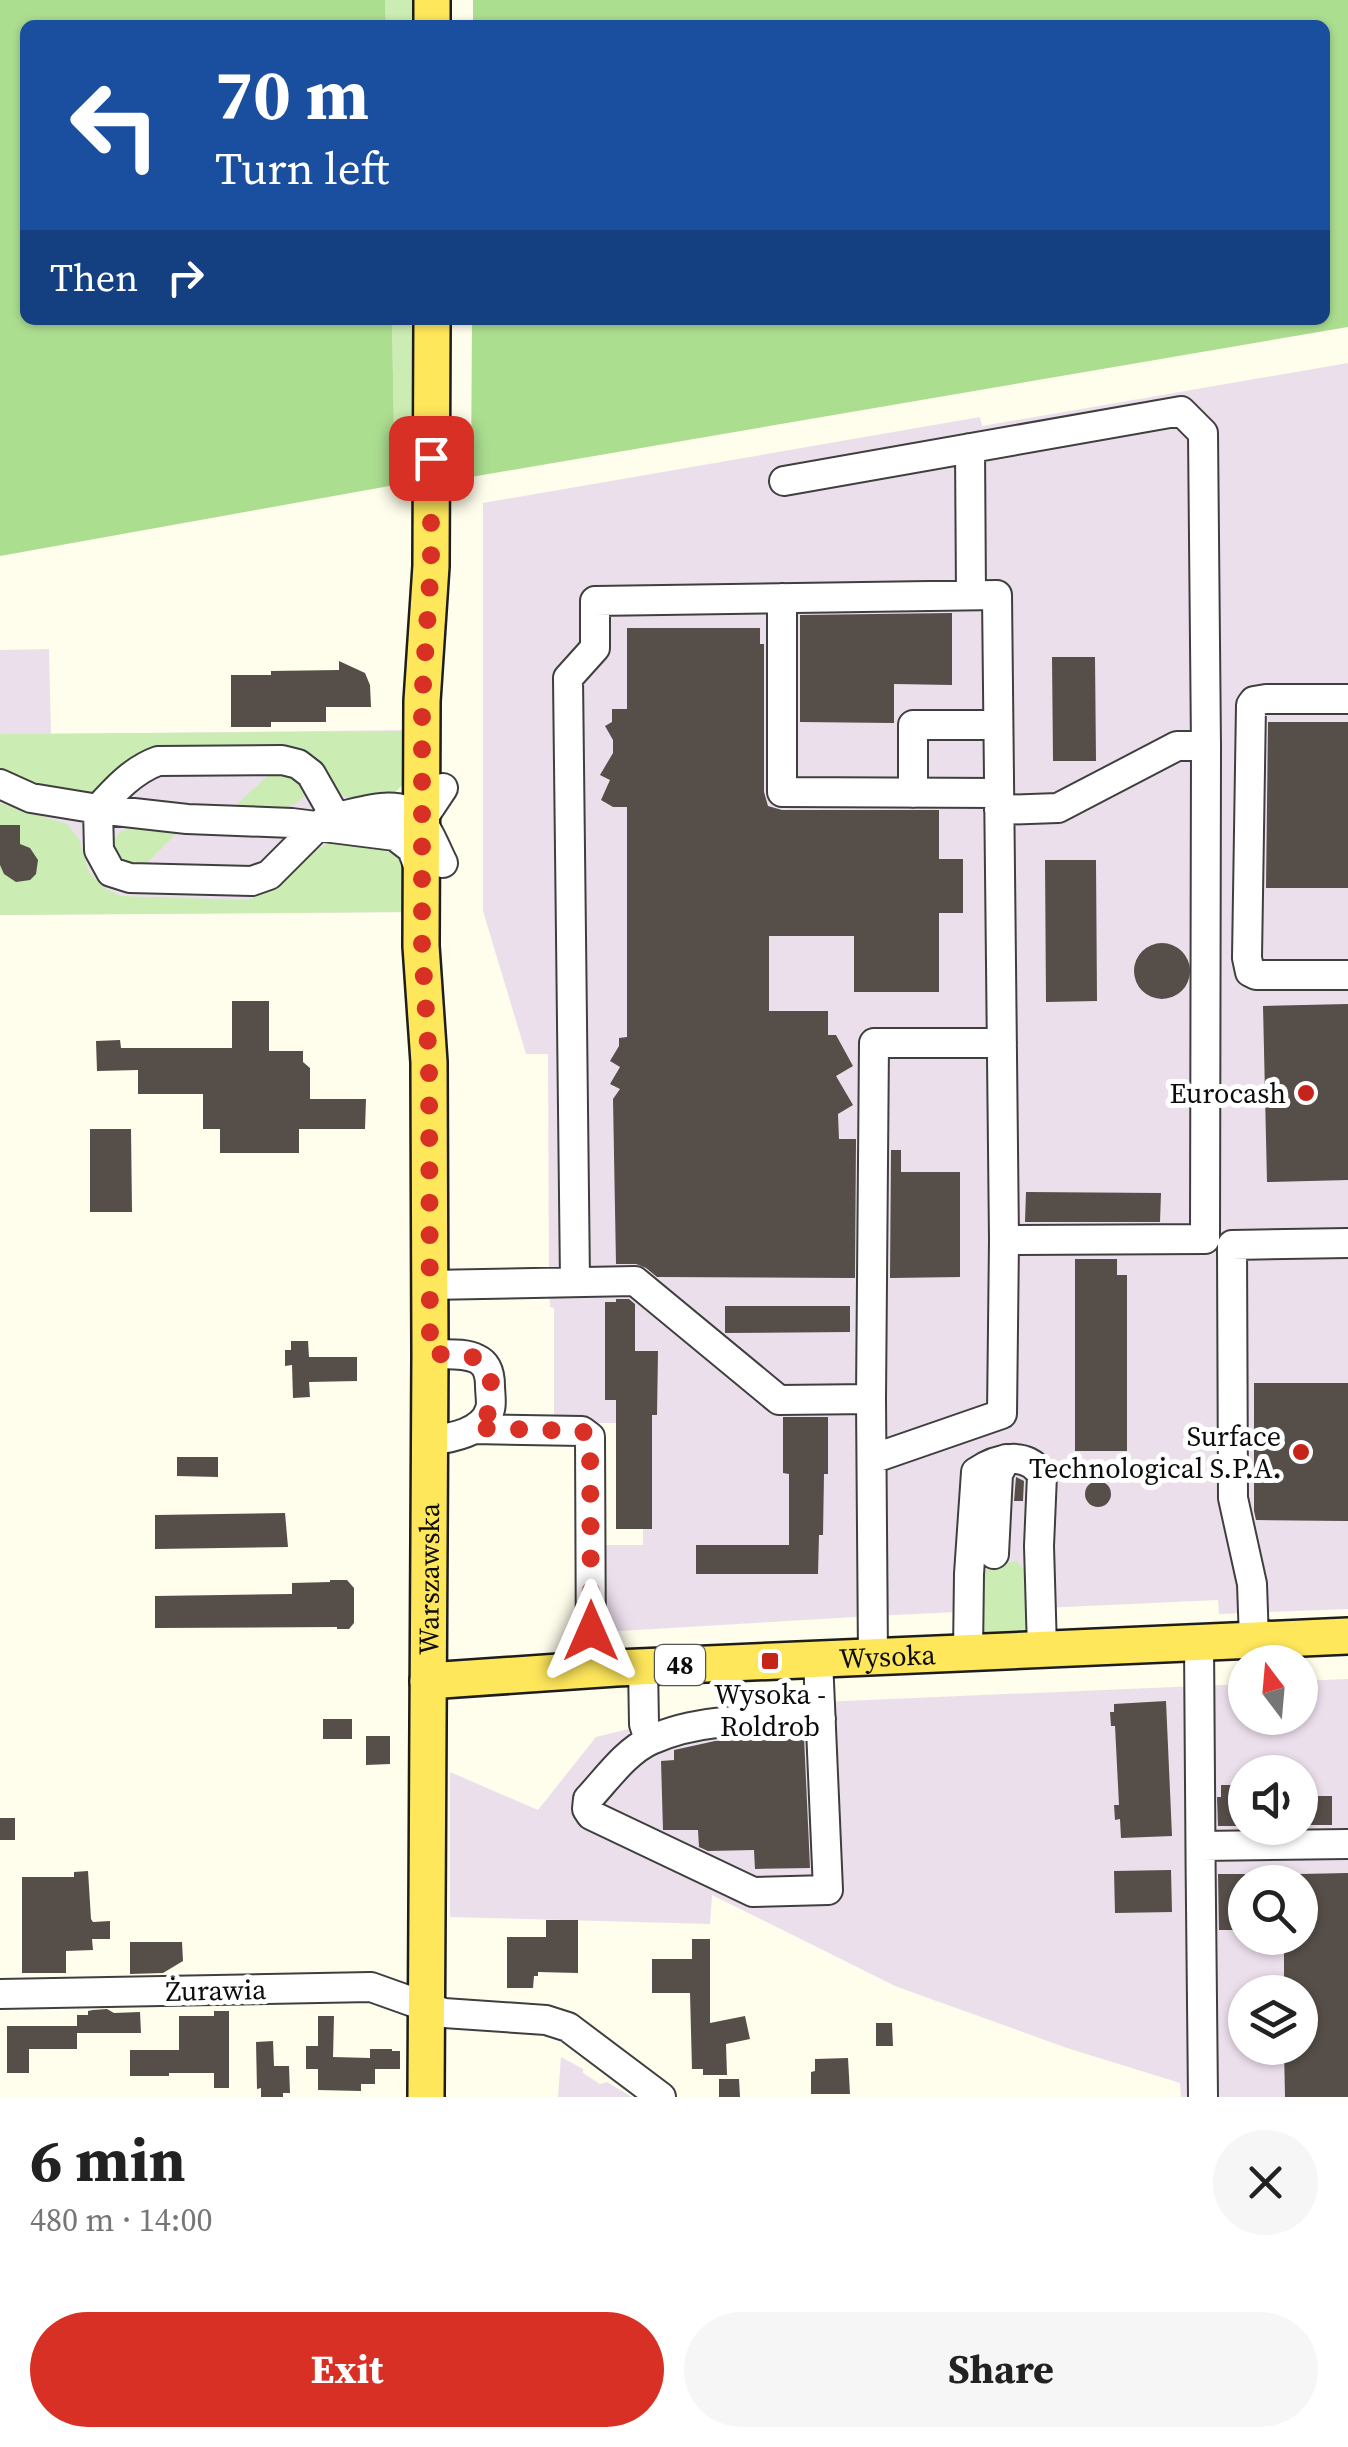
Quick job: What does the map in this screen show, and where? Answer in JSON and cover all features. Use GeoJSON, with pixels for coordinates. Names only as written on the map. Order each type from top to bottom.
{"type":"FeatureCollection","features":[{"type":"Feature","properties":{"kind":"main road","name":"Warszawska"},"geometry":{"type":"LineString","coordinates":[[426,2097],[430,1285],[429,1062],[422,946],[432,870],[432,781],[422,701],[431,566],[432,325]]}},
{"type":"Feature","properties":{"kind":"main road","name":"Warszawska"},"geometry":{"type":"LineString","coordinates":[[432,781],[404,822],[432,870]]}},
{"type":"Feature","properties":{"kind":"main road","name":"Wysoka"},"geometry":{"type":"LineString","coordinates":[[428,1681],[643,1666],[1348,1636]]}},
{"type":"Feature","properties":{"kind":"street"},"geometry":{"type":"LineString","coordinates":[[784,481],[1180,411],[1204,433],[1205,1239],[1004,1240]]}},
{"type":"Feature","properties":{"kind":"street"},"geometry":{"type":"LineString","coordinates":[[970,448],[971,595]]}},
{"type":"Feature","properties":{"kind":"street"},"geometry":{"type":"LineString","coordinates":[[575,1282],[568,678],[595,648],[595,601],[997,595],[1004,1240],[1002,1414],[872,1458]]}},
{"type":"Feature","properties":{"kind":"street"},"geometry":{"type":"LineString","coordinates":[[782,598],[782,792],[913,793],[1058,808],[1178,746],[1206,746]]}},
{"type":"Feature","properties":{"kind":"street"},"geometry":{"type":"LineString","coordinates":[[1348,699],[1266,699],[1252,705],[1246,966],[1256,975],[1348,974]]}},
{"type":"Feature","properties":{"kind":"street"},"geometry":{"type":"LineString","coordinates":[[913,793],[912,725],[998,725]]}},
{"type":"Feature","properties":{"kind":"street"},"geometry":{"type":"LineString","coordinates":[[282,760],[298,764],[311,774],[315,823],[269,875],[252,881],[130,878],[112,872],[99,850],[98,809],[143,767],[158,761],[282,760]]}},
{"type":"Feature","properties":{"kind":"street"},"geometry":{"type":"LineString","coordinates":[[0,784],[30,798],[187,820],[315,823],[376,808],[404,822]]}},
{"type":"Feature","properties":{"kind":"street"},"geometry":{"type":"LineString","coordinates":[[873,1657],[874,1043],[1002,1043]]}},
{"type":"Feature","properties":{"kind":"street"},"geometry":{"type":"LineString","coordinates":[[1254,1640],[1252,1584],[1232,1498],[1232,1245],[1348,1244]]}},
{"type":"Feature","properties":{"kind":"street"},"geometry":{"type":"LineString","coordinates":[[430,1285],[635,1281],[779,1400],[871,1399]]}},
{"type":"Feature","properties":{"kind":"street"},"geometry":{"type":"LineString","coordinates":[[430,1354],[476,1358],[490,1376],[490,1408],[486,1418],[474,1428],[430,1441]]}},
{"type":"Feature","properties":{"kind":"street"},"geometry":{"type":"LineString","coordinates":[[474,1428],[582,1431],[590,1437],[591,1669]]}},
{"type":"Feature","properties":{"kind":"street"},"geometry":{"type":"LineString","coordinates":[[994,1554],[998,1474],[1006,1459]]}},
{"type":"Feature","properties":{"kind":"street"},"geometry":{"type":"LineString","coordinates":[[968,1652],[968,1574],[976,1472],[1006,1459],[1026,1460],[1037,1466],[1042,1475],[1042,1649]]}},
{"type":"Feature","properties":{"kind":"street"},"geometry":{"type":"LineString","coordinates":[[968,1574],[994,1554],[1039,1546]]}},
{"type":"Feature","properties":{"kind":"street"},"geometry":{"type":"LineString","coordinates":[[1199,1642],[1202,2097]]}},
{"type":"Feature","properties":{"kind":"street"},"geometry":{"type":"LineString","coordinates":[[818,1659],[821,1719],[828,1890],[753,1892],[591,1815],[587,1808],[588,1799],[649,1740],[693,1727],[730,1722],[821,1719]]}},
{"type":"Feature","properties":{"kind":"street"},"geometry":{"type":"LineString","coordinates":[[643,1666],[644,1724],[649,1740]]}},
{"type":"Feature","properties":{"kind":"street"},"geometry":{"type":"LineString","coordinates":[[1202,1846],[1348,1844]]}},
{"type":"Feature","properties":{"kind":"street","name":"Żurawia"},"geometry":{"type":"LineString","coordinates":[[0,1994],[371,1986],[444,2013],[546,2020],[568,2027],[661,2097]]}},
{"type":"Feature","properties":{"kind":"shaded area"},"geometry":{"type":"Polygon","coordinates":[[[1348,363],[1348,1609],[1219,1614],[1218,1600],[602,1632],[604,1545],[643,1545],[643,1529],[616,1529],[616,1423],[554,1423],[548,1054],[526,1054],[483,911],[483,503],[980,417],[982,426],[1348,363]]]}},
{"type":"Feature","properties":{"kind":"shaded area"},"geometry":{"type":"Polygon","coordinates":[[[49,649],[51,734],[407,730],[376,847],[406,912],[0,915],[0,650],[49,649]]]}},
{"type":"Feature","properties":{"kind":"shaded area"},"geometry":{"type":"Polygon","coordinates":[[[1348,1679],[1348,2097],[1181,2097],[1180,2083],[1067,2048],[895,1986],[712,1895],[710,1924],[450,1917],[450,1772],[538,1810],[596,1737],[711,1709],[1228,1685],[1228,1735],[1318,1735],[1318,1680],[1348,1679]]]}},
{"type":"Feature","properties":{"kind":"shaded area"},"geometry":{"type":"Polygon","coordinates":[[[561,2057],[600,2084],[607,2082],[632,2097],[558,2097],[561,2057]]]}},
{"type":"Feature","properties":{"kind":"green space"},"geometry":{"type":"Polygon","coordinates":[[[0,0],[385,0],[386,20],[20,20],[20,325],[392,325],[395,485],[0,556],[0,0]]]}},
{"type":"Feature","properties":{"kind":"green space"},"geometry":{"type":"Polygon","coordinates":[[[385,0],[416,0],[417,20],[386,20],[385,0]]]}},
{"type":"Feature","properties":{"kind":"green space"},"geometry":{"type":"Polygon","coordinates":[[[473,0],[1348,0],[1348,327],[471,477],[472,325],[1330,325],[1330,20],[473,20],[473,0]]]}},
{"type":"Feature","properties":{"kind":"green space"},"geometry":{"type":"Polygon","coordinates":[[[392,325],[416,325],[418,480],[410,485],[395,485],[392,325]]]}},
{"type":"Feature","properties":{"kind":"green space"},"geometry":{"type":"Polygon","coordinates":[[[412,731],[407,778],[388,796],[370,801],[340,793],[320,765],[167,752],[96,791],[84,793],[47,787],[0,769],[0,734],[412,731]]]}},
{"type":"Feature","properties":{"kind":"green space"},"geometry":{"type":"Polygon","coordinates":[[[276,768],[292,768],[307,792],[301,799],[277,809],[235,806],[276,768]]]}},
{"type":"Feature","properties":{"kind":"green space"},"geometry":{"type":"Polygon","coordinates":[[[0,803],[67,824],[79,839],[89,872],[104,888],[121,896],[246,900],[279,884],[321,847],[343,842],[375,848],[404,860],[409,870],[411,912],[0,915],[0,803]]]}},
{"type":"Feature","properties":{"kind":"green space"},"geometry":{"type":"Polygon","coordinates":[[[137,827],[179,831],[140,866],[119,863],[111,843],[121,831],[137,827]]]}},
{"type":"Feature","properties":{"kind":"green space"},"geometry":{"type":"Polygon","coordinates":[[[1017,1561],[1031,1578],[1028,1630],[1021,1637],[990,1638],[978,1625],[982,1572],[1017,1561]]]}},
{"type":"Feature","properties":{"kind":"building"},"geometry":{"type":"Polygon","coordinates":[[[952,613],[952,685],[894,684],[894,723],[800,722],[800,615],[952,613]]]}},
{"type":"Feature","properties":{"kind":"building"},"geometry":{"type":"Polygon","coordinates":[[[627,628],[760,628],[760,644],[764,644],[764,792],[768,806],[782,810],[939,810],[939,859],[963,859],[963,913],[939,913],[939,992],[854,992],[854,936],[769,936],[769,1011],[828,1011],[828,1035],[836,1035],[853,1066],[836,1076],[853,1105],[838,1114],[839,1139],[856,1139],[855,1278],[657,1277],[636,1264],[616,1264],[613,1099],[620,1089],[610,1084],[620,1067],[610,1061],[619,1038],[627,1037],[627,807],[613,807],[601,800],[610,780],[600,775],[613,753],[613,740],[605,726],[612,722],[612,709],[627,709],[627,628]]]}},
{"type":"Feature","properties":{"kind":"building"},"geometry":{"type":"Polygon","coordinates":[[[1052,657],[1095,657],[1096,761],[1053,761],[1052,657]]]}},
{"type":"Feature","properties":{"kind":"building"},"geometry":{"type":"Polygon","coordinates":[[[339,661],[365,673],[371,707],[326,707],[326,722],[231,727],[231,675],[339,670],[339,661]]]}},
{"type":"Feature","properties":{"kind":"building"},"geometry":{"type":"Polygon","coordinates":[[[1268,722],[1348,722],[1348,888],[1266,888],[1268,722]]]}},
{"type":"Feature","properties":{"kind":"building"},"geometry":{"type":"Polygon","coordinates":[[[0,825],[20,825],[20,844],[30,848],[38,860],[36,874],[30,880],[16,882],[4,874],[0,865],[0,825]]]}},
{"type":"Feature","properties":{"kind":"building"},"geometry":{"type":"Polygon","coordinates":[[[1045,860],[1096,860],[1097,1001],[1046,1002],[1045,860]]]}},
{"type":"Feature","properties":{"kind":"building"},"geometry":{"type":"Polygon","coordinates":[[[1162,943],[1182,951],[1190,971],[1182,991],[1162,999],[1142,991],[1134,971],[1142,951],[1162,943]]]}},
{"type":"Feature","properties":{"kind":"building"},"geometry":{"type":"Polygon","coordinates":[[[232,1001],[269,1001],[269,1051],[303,1051],[303,1062],[310,1068],[310,1099],[366,1099],[365,1129],[299,1129],[299,1153],[220,1153],[220,1129],[203,1129],[203,1094],[138,1094],[138,1070],[97,1071],[96,1041],[120,1040],[121,1048],[232,1048],[232,1001]]]}},
{"type":"Feature","properties":{"kind":"building","name":"Eurocash"},"geometry":{"type":"Polygon","coordinates":[[[1348,1004],[1348,1180],[1267,1182],[1263,1006],[1348,1004]]]}},
{"type":"Feature","properties":{"kind":"building"},"geometry":{"type":"Polygon","coordinates":[[[90,1129],[131,1129],[132,1212],[90,1212],[90,1129]]]}},
{"type":"Feature","properties":{"kind":"building"},"geometry":{"type":"Polygon","coordinates":[[[891,1150],[901,1150],[901,1172],[960,1172],[960,1277],[890,1278],[891,1150]]]}},
{"type":"Feature","properties":{"kind":"building"},"geometry":{"type":"Polygon","coordinates":[[[1026,1192],[1161,1193],[1160,1222],[1025,1222],[1026,1192]]]}},
{"type":"Feature","properties":{"kind":"building"},"geometry":{"type":"Polygon","coordinates":[[[1075,1259],[1117,1259],[1117,1275],[1127,1275],[1127,1451],[1075,1451],[1075,1259]]]}},
{"type":"Feature","properties":{"kind":"building"},"geometry":{"type":"Polygon","coordinates":[[[629,1299],[635,1304],[635,1351],[658,1351],[657,1415],[652,1415],[652,1529],[616,1529],[616,1400],[605,1400],[605,1302],[629,1299]]]}},
{"type":"Feature","properties":{"kind":"building"},"geometry":{"type":"Polygon","coordinates":[[[725,1306],[850,1306],[850,1332],[725,1333],[725,1306]]]}},
{"type":"Feature","properties":{"kind":"building"},"geometry":{"type":"Polygon","coordinates":[[[291,1341],[308,1341],[309,1357],[357,1357],[357,1381],[309,1382],[310,1397],[293,1398],[292,1365],[285,1366],[285,1350],[291,1350],[291,1341]]]}},
{"type":"Feature","properties":{"kind":"building","name":"Surface Technological S.P.A."},"geometry":{"type":"Polygon","coordinates":[[[1254,1383],[1348,1383],[1348,1521],[1256,1520],[1254,1383]]]}},
{"type":"Feature","properties":{"kind":"building"},"geometry":{"type":"Polygon","coordinates":[[[783,1417],[828,1417],[828,1474],[824,1474],[818,1574],[696,1574],[696,1545],[789,1545],[789,1474],[783,1473],[783,1417]]]}},
{"type":"Feature","properties":{"kind":"building"},"geometry":{"type":"Polygon","coordinates":[[[177,1457],[218,1457],[218,1477],[177,1476],[177,1457]]]}},
{"type":"Feature","properties":{"kind":"building"},"geometry":{"type":"Polygon","coordinates":[[[1016,1477],[1024,1481],[1023,1501],[1014,1501],[1016,1477]]]}},
{"type":"Feature","properties":{"kind":"building"},"geometry":{"type":"Polygon","coordinates":[[[1098,1481],[1107,1485],[1111,1494],[1107,1503],[1098,1507],[1089,1503],[1085,1494],[1089,1485],[1098,1481]]]}},
{"type":"Feature","properties":{"kind":"building"},"geometry":{"type":"Polygon","coordinates":[[[285,1513],[288,1547],[155,1549],[155,1515],[285,1513]]]}},
{"type":"Feature","properties":{"kind":"building"},"geometry":{"type":"Polygon","coordinates":[[[347,1580],[354,1588],[354,1623],[349,1629],[155,1628],[155,1596],[292,1594],[292,1583],[347,1580]]]}},
{"type":"Feature","properties":{"kind":"building"},"geometry":{"type":"Polygon","coordinates":[[[1166,1701],[1172,1836],[1121,1838],[1120,1819],[1115,1820],[1114,1805],[1119,1805],[1115,1726],[1111,1726],[1110,1712],[1114,1712],[1114,1704],[1166,1701]]]}},
{"type":"Feature","properties":{"kind":"building"},"geometry":{"type":"Polygon","coordinates":[[[323,1719],[352,1719],[352,1739],[323,1739],[323,1719]]]}},
{"type":"Feature","properties":{"kind":"building"},"geometry":{"type":"Polygon","coordinates":[[[366,1736],[390,1736],[390,1764],[366,1765],[366,1736]]]}},
{"type":"Feature","properties":{"kind":"building"},"geometry":{"type":"Polygon","coordinates":[[[804,1737],[810,1868],[755,1869],[754,1850],[708,1851],[699,1847],[698,1830],[663,1830],[661,1761],[674,1760],[674,1750],[715,1741],[804,1737]]]}},
{"type":"Feature","properties":{"kind":"building"},"geometry":{"type":"Polygon","coordinates":[[[1221,1785],[1228,1785],[1228,1826],[1218,1826],[1217,1797],[1221,1797],[1221,1785]]]}},
{"type":"Feature","properties":{"kind":"building"},"geometry":{"type":"Polygon","coordinates":[[[1318,1796],[1332,1796],[1332,1825],[1318,1825],[1318,1796]]]}},
{"type":"Feature","properties":{"kind":"building"},"geometry":{"type":"Polygon","coordinates":[[[0,1818],[15,1818],[15,1840],[0,1840],[0,1818]]]}},
{"type":"Feature","properties":{"kind":"building"},"geometry":{"type":"Polygon","coordinates":[[[1171,1870],[1172,1912],[1115,1913],[1114,1871],[1171,1870]]]}},
{"type":"Feature","properties":{"kind":"building"},"geometry":{"type":"Polygon","coordinates":[[[88,1871],[91,1919],[110,1921],[110,1939],[92,1939],[93,1950],[66,1951],[66,1973],[22,1973],[22,1877],[74,1877],[74,1872],[88,1871]]]}},
{"type":"Feature","properties":{"kind":"building"},"geometry":{"type":"Polygon","coordinates":[[[1348,1873],[1348,2097],[1285,2097],[1284,2065],[1318,2065],[1318,1975],[1284,1975],[1284,1955],[1318,1955],[1318,1874],[1348,1873]]]}},
{"type":"Feature","properties":{"kind":"building"},"geometry":{"type":"Polygon","coordinates":[[[1218,1874],[1228,1874],[1228,1930],[1219,1930],[1218,1874]]]}},
{"type":"Feature","properties":{"kind":"building"},"geometry":{"type":"Polygon","coordinates":[[[546,1920],[578,1920],[578,1973],[538,1972],[533,1988],[507,1988],[507,1937],[546,1937],[546,1920]]]}},
{"type":"Feature","properties":{"kind":"building"},"geometry":{"type":"Polygon","coordinates":[[[692,1939],[710,1939],[710,2023],[745,2016],[750,2039],[726,2044],[727,2075],[703,2075],[703,2069],[692,2069],[690,1993],[652,1993],[652,1959],[692,1959],[692,1939]]]}},
{"type":"Feature","properties":{"kind":"building"},"geometry":{"type":"Polygon","coordinates":[[[130,1942],[182,1942],[183,1961],[163,1973],[130,1974],[130,1942]]]}},
{"type":"Feature","properties":{"kind":"building"},"geometry":{"type":"Polygon","coordinates":[[[107,2009],[114,2013],[140,2012],[141,2033],[77,2033],[77,2049],[29,2049],[29,2073],[7,2073],[7,2026],[77,2026],[77,2015],[107,2009]]]}},
{"type":"Feature","properties":{"kind":"building"},"geometry":{"type":"Polygon","coordinates":[[[214,2011],[229,2011],[229,2088],[214,2088],[214,2073],[130,2076],[130,2050],[179,2050],[179,2016],[214,2016],[214,2011]]]}},
{"type":"Feature","properties":{"kind":"building"},"geometry":{"type":"Polygon","coordinates":[[[318,2016],[334,2016],[333,2057],[370,2058],[370,2049],[392,2049],[400,2051],[400,2069],[375,2069],[375,2084],[361,2084],[361,2091],[318,2090],[318,2069],[306,2069],[306,2046],[318,2046],[318,2016]]]}},
{"type":"Feature","properties":{"kind":"building"},"geometry":{"type":"Polygon","coordinates":[[[876,2023],[892,2023],[893,2046],[876,2046],[876,2023]]]}},
{"type":"Feature","properties":{"kind":"building"},"geometry":{"type":"Polygon","coordinates":[[[273,2041],[274,2066],[289,2066],[290,2093],[283,2093],[283,2097],[261,2097],[261,2088],[257,2089],[256,2042],[273,2041]]]}},
{"type":"Feature","properties":{"kind":"building"},"geometry":{"type":"Polygon","coordinates":[[[848,2058],[850,2094],[811,2094],[815,2059],[848,2058]]]}},
{"type":"Feature","properties":{"kind":"building"},"geometry":{"type":"Polygon","coordinates":[[[719,2079],[739,2079],[740,2097],[719,2097],[719,2079]]]}},
{"type":"Feature","properties":{"kind":"place","name":"Eurocash"},"geometry":{"type":"Point","coordinates":[1306,1093]}},
{"type":"Feature","properties":{"kind":"place","name":"Surface Technological S.P.A."},"geometry":{"type":"Point","coordinates":[1301,1452]}},
{"type":"Feature","properties":{"kind":"place","name":"Wysoka - Roldrob"},"geometry":{"type":"Point","coordinates":[770,1661]}},
{"type":"Feature","properties":{"kind":"route"},"geometry":{"type":"LineString","coordinates":[[431,458],[431,566],[422,701],[422,946],[429,1062],[430,1354],[462,1355],[476,1358],[484,1365],[490,1376],[490,1408],[486,1418],[474,1428],[582,1431],[590,1437],[591,1631]]}}]}
